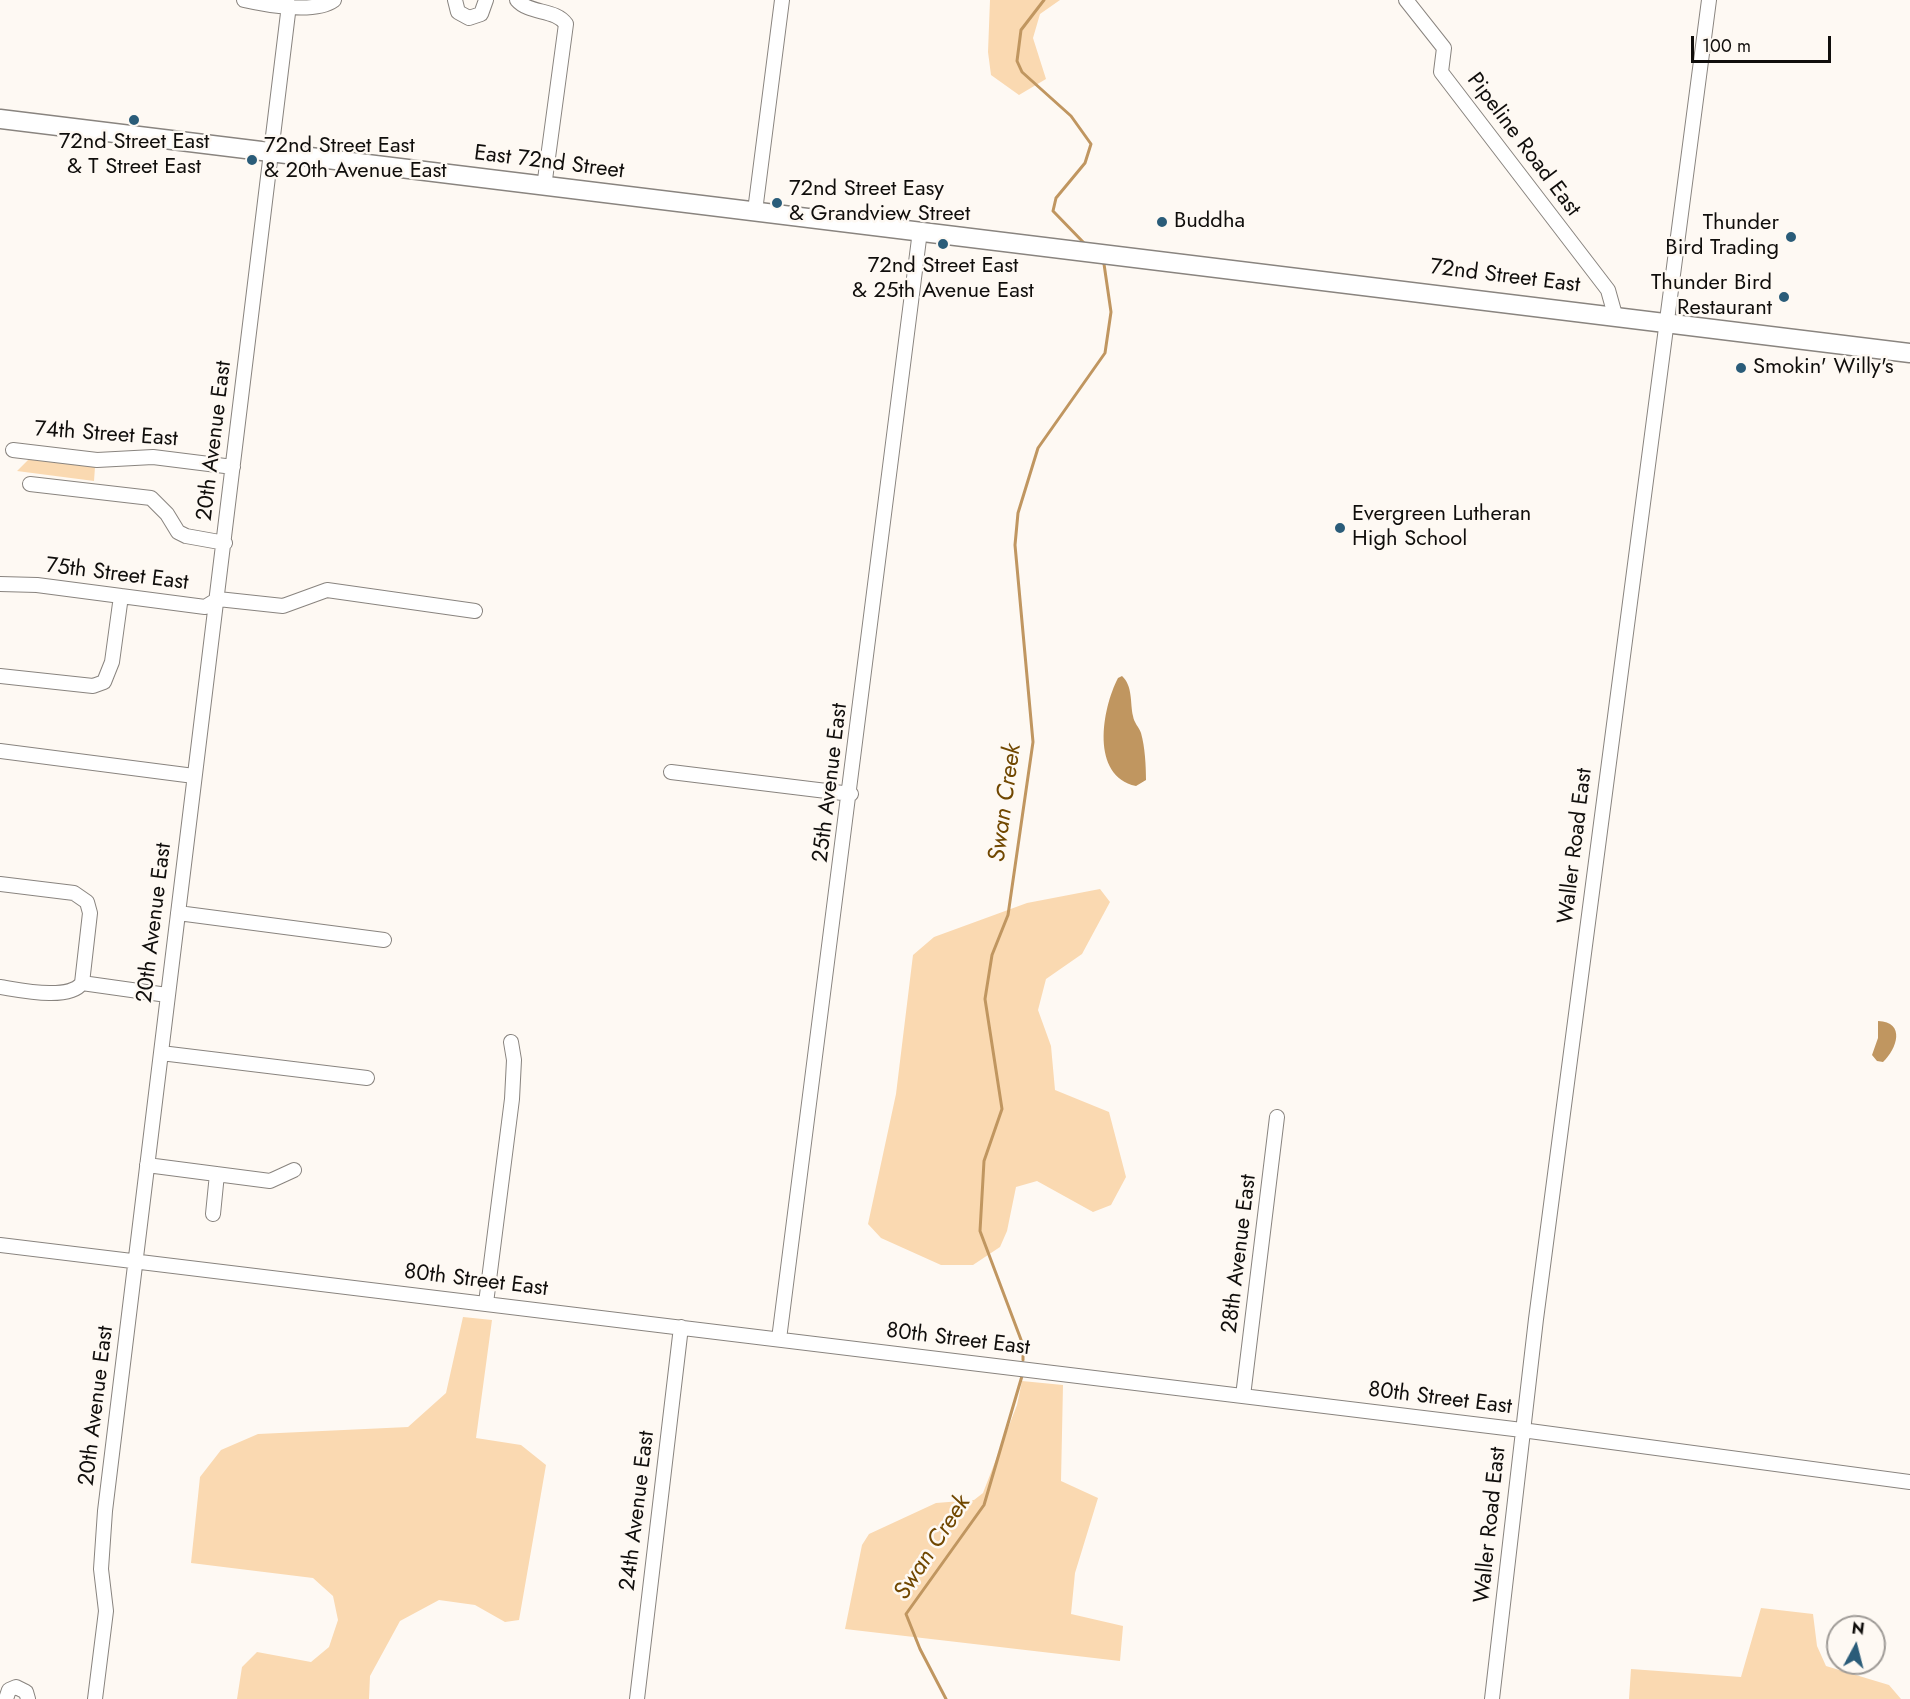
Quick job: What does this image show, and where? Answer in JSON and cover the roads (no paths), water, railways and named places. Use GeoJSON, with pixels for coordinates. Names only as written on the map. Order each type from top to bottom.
{"type":"FeatureCollection","features":[{"type":"Feature","properties":{"kind":"main road","name":"East 72nd Street"},"geometry":{"type":"LineString","coordinates":[[0,119],[544,187],[1094,252]]}},
{"type":"Feature","properties":{"kind":"main road","name":"72nd Street East"},"geometry":{"type":"LineString","coordinates":[[1094,252],[1910,353]]}},
{"type":"Feature","properties":{"kind":"street"},"geometry":{"type":"LineString","coordinates":[[244,0],[318,8],[334,0]]}},
{"type":"Feature","properties":{"kind":"street"},"geometry":{"type":"LineString","coordinates":[[455,0],[458,12],[469,18],[482,14],[486,0]]}},
{"type":"Feature","properties":{"kind":"street"},"geometry":{"type":"LineString","coordinates":[[517,0],[526,8],[564,21],[566,29],[544,187]]}},
{"type":"Feature","properties":{"kind":"street"},"geometry":{"type":"LineString","coordinates":[[754,211],[782,0]]}},
{"type":"Feature","properties":{"kind":"street","name":"Pipeline Road East"},"geometry":{"type":"LineString","coordinates":[[1407,0],[1444,48],[1441,72],[1608,291],[1615,315]]}},
{"type":"Feature","properties":{"kind":"street","name":"Waller Road East"},"geometry":{"type":"LineString","coordinates":[[1492,1699],[1522,1430],[1709,0]]}},
{"type":"Feature","properties":{"kind":"street","name":"20th Avenue East"},"geometry":{"type":"LineString","coordinates":[[95,1699],[106,1611],[102,1569],[105,1511],[289,5]]}},
{"type":"Feature","properties":{"kind":"street","name":"25th Avenue East"},"geometry":{"type":"LineString","coordinates":[[779,1339],[851,794],[920,231]]}},
{"type":"Feature","properties":{"kind":"street","name":"74th Street East"},"geometry":{"type":"LineString","coordinates":[[13,450],[97,460],[153,457],[233,467]]}},
{"type":"Feature","properties":{"kind":"street"},"geometry":{"type":"LineString","coordinates":[[30,484],[151,498],[178,532],[186,536],[225,543]]}},
{"type":"Feature","properties":{"kind":"street","name":"75th Street East"},"geometry":{"type":"LineString","coordinates":[[0,584],[37,585],[205,607],[218,599],[283,606],[327,590],[475,611]]}},
{"type":"Feature","properties":{"kind":"street"},"geometry":{"type":"LineString","coordinates":[[0,676],[93,686],[104,682],[112,662],[122,596]]}},
{"type":"Feature","properties":{"kind":"street"},"geometry":{"type":"LineString","coordinates":[[0,751],[194,777]]}},
{"type":"Feature","properties":{"kind":"street"},"geometry":{"type":"LineString","coordinates":[[671,772],[851,794]]}},
{"type":"Feature","properties":{"kind":"street"},"geometry":{"type":"LineString","coordinates":[[0,884],[74,892],[87,902],[90,913],[82,983],[79,988],[62,993],[0,987]]}},
{"type":"Feature","properties":{"kind":"street"},"geometry":{"type":"LineString","coordinates":[[178,913],[384,940]]}},
{"type":"Feature","properties":{"kind":"street"},"geometry":{"type":"LineString","coordinates":[[82,983],[167,995]]}},
{"type":"Feature","properties":{"kind":"street"},"geometry":{"type":"LineString","coordinates":[[486,1303],[512,1099],[514,1060],[511,1042]]}},
{"type":"Feature","properties":{"kind":"street"},"geometry":{"type":"LineString","coordinates":[[161,1053],[367,1078]]}},
{"type":"Feature","properties":{"kind":"street","name":"28th Avenue East"},"geometry":{"type":"LineString","coordinates":[[1243,1396],[1277,1117]]}},
{"type":"Feature","properties":{"kind":"street"},"geometry":{"type":"LineString","coordinates":[[147,1165],[270,1181],[294,1170]]}},
{"type":"Feature","properties":{"kind":"street"},"geometry":{"type":"LineString","coordinates":[[213,1214],[217,1174]]}},
{"type":"Feature","properties":{"kind":"street","name":"80th Street East"},"geometry":{"type":"LineString","coordinates":[[0,1245],[1522,1430],[1910,1482]]}},
{"type":"Feature","properties":{"kind":"street","name":"24th Avenue East"},"geometry":{"type":"LineString","coordinates":[[638,1699],[681,1327]]}},
{"type":"Feature","properties":{"kind":"street"},"geometry":{"type":"LineString","coordinates":[[6,1699],[9,1690],[16,1687],[26,1692],[28,1699]]}},
{"type":"Feature","properties":{"kind":"waterway","name":"Swan Creek"},"geometry":{"type":"LineString","coordinates":[[1044,0],[1021,30],[1017,61],[1022,72],[1071,116],[1091,144],[1085,163],[1056,198],[1053,211],[1085,244]]}},
{"type":"Feature","properties":{"kind":"waterway","name":"Swan Creek"},"geometry":{"type":"LineString","coordinates":[[1023,1360],[1023,1345],[980,1231],[984,1161],[1002,1109],[985,999],[992,955],[1008,915],[1033,742],[1015,545],[1018,513],[1038,448],[1105,353],[1111,312],[1104,264],[1101,260]]}},
{"type":"Feature","properties":{"kind":"waterway","name":"Swan Creek"},"geometry":{"type":"LineString","coordinates":[[946,1699],[920,1649],[906,1614],[984,1505],[1022,1376]]}},
{"type":"Feature","properties":{"kind":"place","name":"72nd Street East & T Street East"},"geometry":{"type":"Point","coordinates":[134,120]}},
{"type":"Feature","properties":{"kind":"place","name":"72nd Street East & 20th Avenue East"},"geometry":{"type":"Point","coordinates":[252,160]}},
{"type":"Feature","properties":{"kind":"place","name":"72nd Street Easy & Grandview Street"},"geometry":{"type":"Point","coordinates":[777,203]}},
{"type":"Feature","properties":{"kind":"place","name":"Buddha"},"geometry":{"type":"Point","coordinates":[1162,222]}},
{"type":"Feature","properties":{"kind":"place","name":"Thunder Bird Trading"},"geometry":{"type":"Point","coordinates":[1791,237]}},
{"type":"Feature","properties":{"kind":"place","name":"72nd Street East & 25th Avenue East"},"geometry":{"type":"Point","coordinates":[943,244]}},
{"type":"Feature","properties":{"kind":"place","name":"Thunder Bird Restaurant"},"geometry":{"type":"Point","coordinates":[1784,297]}},
{"type":"Feature","properties":{"kind":"place","name":"Smokin' Willy's"},"geometry":{"type":"Point","coordinates":[1741,368]}},
{"type":"Feature","properties":{"kind":"place","name":"Evergreen Lutheran High School"},"geometry":{"type":"Point","coordinates":[1340,528]}}]}
